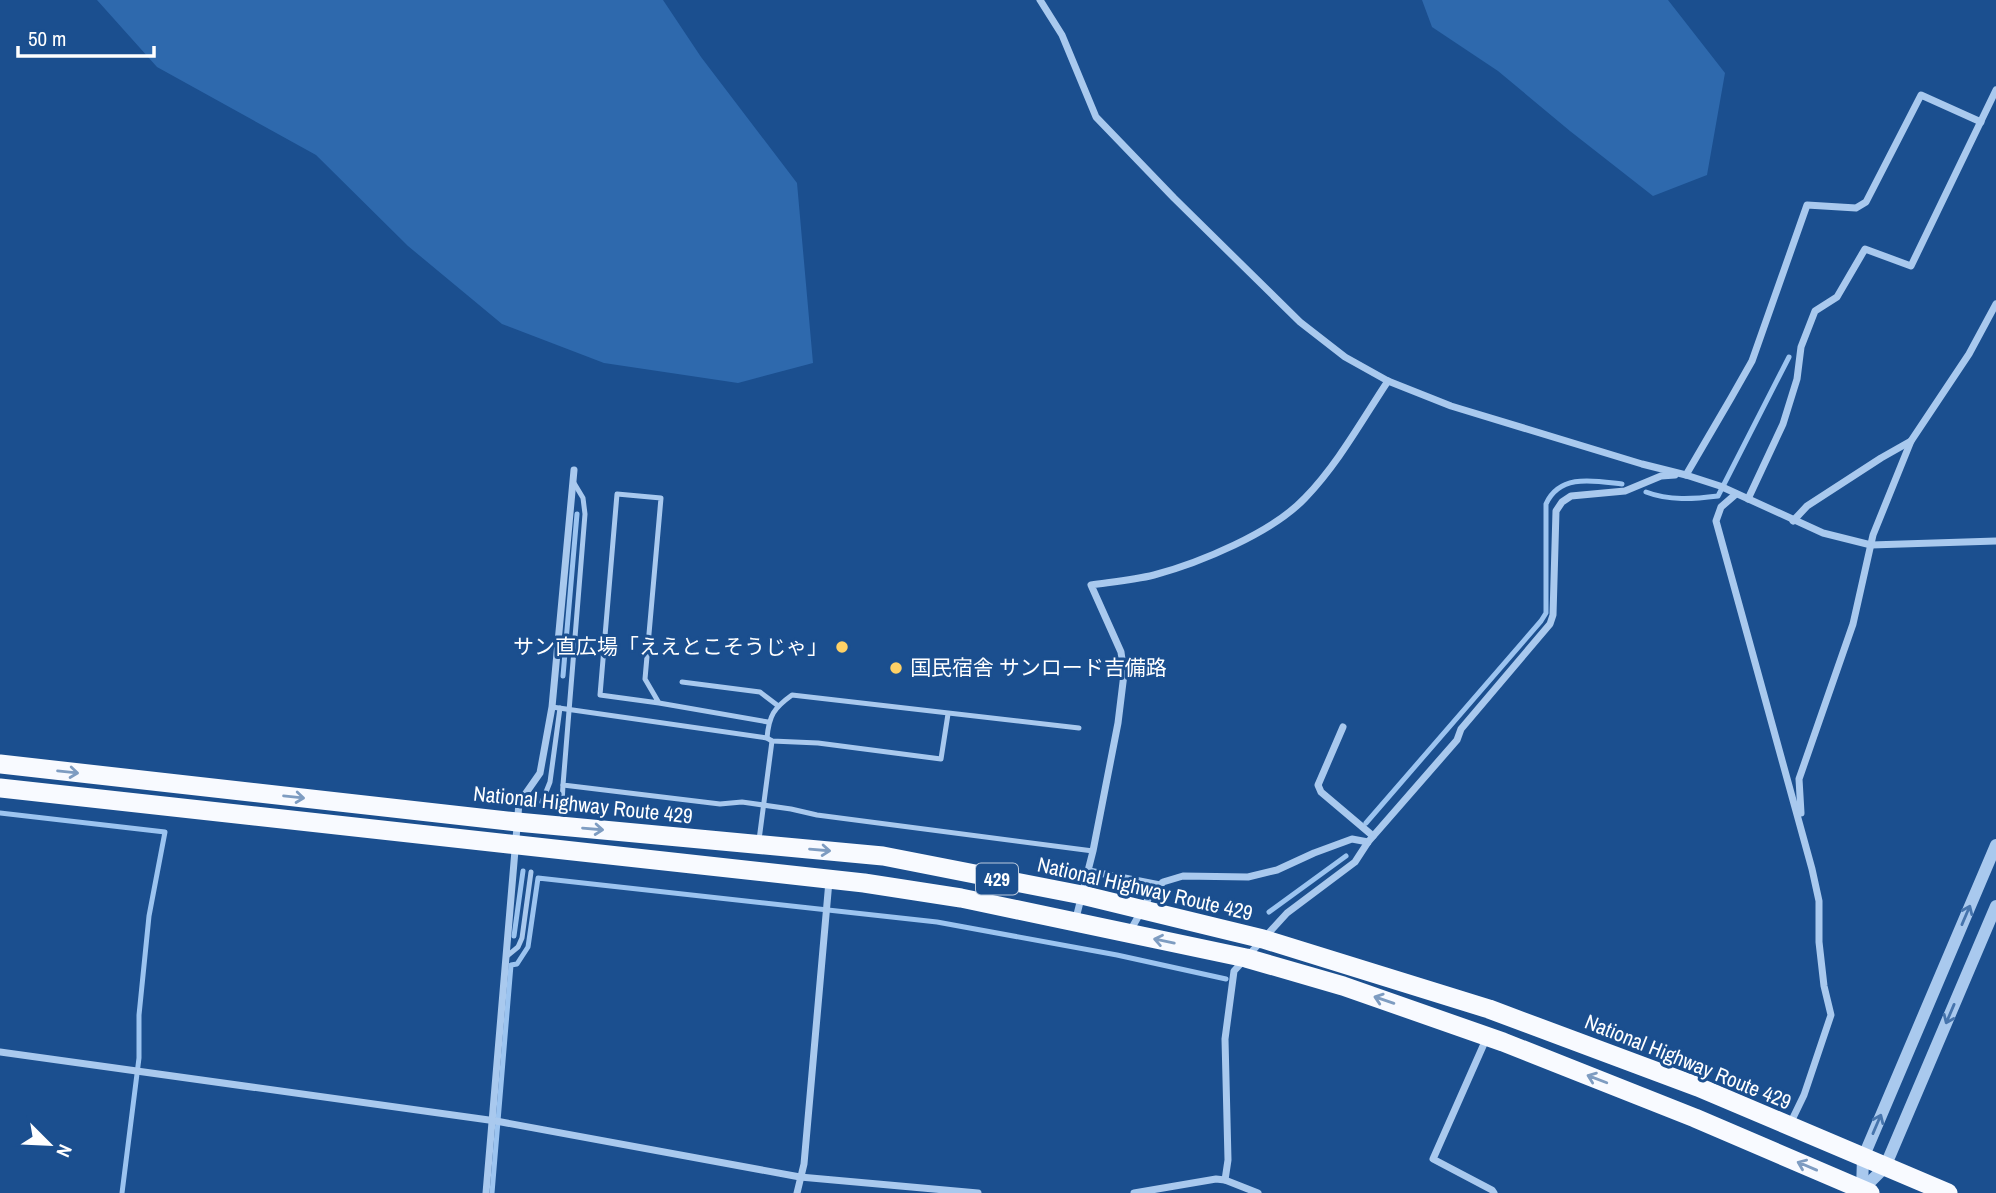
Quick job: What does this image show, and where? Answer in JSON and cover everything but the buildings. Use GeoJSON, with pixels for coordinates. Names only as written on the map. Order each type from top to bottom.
{"type":"FeatureCollection","features":[{"type":"Feature","properties":{"kind":"highway","name":"National Highway Route 429"},"geometry":{"type":"LineString","coordinates":[[0,764],[517,822],[883,856],[1082,895],[1263,939],[1512,1017],[1698,1087],[1948,1193]]}},
{"type":"Feature","properties":{"kind":"highway","name":"429"},"geometry":{"type":"LineString","coordinates":[[0,788],[864,883],[961,898],[1246,958],[1343,986],[1495,1039],[1695,1118],[1864,1192]]}},
{"type":"Feature","properties":{"kind":"highway"},"geometry":{"type":"LineString","coordinates":[[1495,1039],[1512,1017]]}},
{"type":"Feature","properties":{"kind":"street"},"geometry":{"type":"LineString","coordinates":[[1040,0],[1062,35],[1096,117],[1300,322],[1345,358],[1388,380],[1451,406],[1720,486],[1823,533],[1871,545],[1996,541]]}},
{"type":"Feature","properties":{"kind":"street"},"geometry":{"type":"LineString","coordinates":[[1748,499],[1783,424],[1797,379],[1801,346],[1815,310],[1837,297],[1865,248],[1910,266],[1996,90]]}},
{"type":"Feature","properties":{"kind":"street"},"geometry":{"type":"LineString","coordinates":[[1686,475],[1752,360],[1807,205],[1856,208],[1866,202],[1921,95],[1981,122]]}},
{"type":"Feature","properties":{"kind":"street"},"geometry":{"type":"LineString","coordinates":[[1803,835],[1800,779],[1853,624],[1871,545],[1911,441],[1969,354],[1996,304]]}},
{"type":"Feature","properties":{"kind":"street"},"geometry":{"type":"LineString","coordinates":[[1075,922],[1093,851],[1118,723],[1124,674],[1121,652],[1091,585],[1151,575],[1181,566],[1241,541],[1275,523],[1304,499],[1334,463],[1388,380]]}},
{"type":"Feature","properties":{"kind":"street"},"geometry":{"type":"LineString","coordinates":[[1793,521],[1807,506],[1911,441]]}},
{"type":"Feature","properties":{"kind":"street"},"geometry":{"type":"LineString","coordinates":[[486,1193],[496,1122],[519,803],[540,772],[551,707],[574,470]]}},
{"type":"Feature","properties":{"kind":"street"},"geometry":{"type":"LineString","coordinates":[[1225,1180],[1228,1160],[1225,1039],[1234,971],[1287,913],[1355,862],[1371,839],[1457,740],[1461,729],[1550,624],[1553,615],[1556,511],[1562,502],[1571,496],[1625,491],[1661,476],[1686,475]]}},
{"type":"Feature","properties":{"kind":"street"},"geometry":{"type":"LineString","coordinates":[[1733,492],[1721,508],[1716,522],[1819,901],[1819,943],[1824,986],[1831,1014],[1804,1095],[1789,1126]]}},
{"type":"Feature","properties":{"kind":"street"},"geometry":{"type":"LineString","coordinates":[[1343,727],[1318,785],[1321,792],[1371,839]]}},
{"type":"Feature","properties":{"kind":"street"},"geometry":{"type":"LineString","coordinates":[[1129,933],[1150,896],[1163,882],[1183,876],[1248,877],[1277,870],[1352,839],[1371,839]]}},
{"type":"Feature","properties":{"kind":"street"},"geometry":{"type":"LineString","coordinates":[[1864,1192],[1863,1158],[1996,845]]}},
{"type":"Feature","properties":{"kind":"street"},"geometry":{"type":"LineString","coordinates":[[1089,871],[1160,885]]}},
{"type":"Feature","properties":{"kind":"street"},"geometry":{"type":"LineString","coordinates":[[797,1193],[804,1164],[829,879]]}},
{"type":"Feature","properties":{"kind":"street"},"geometry":{"type":"LineString","coordinates":[[1864,1192],[1885,1167],[1996,906]]}},
{"type":"Feature","properties":{"kind":"street"},"geometry":{"type":"LineString","coordinates":[[1494,1193],[1433,1159],[1495,1039]]}},
{"type":"Feature","properties":{"kind":"street"},"geometry":{"type":"LineString","coordinates":[[0,1052],[496,1122],[800,1177],[978,1193]]}},
{"type":"Feature","properties":{"kind":"street"},"geometry":{"type":"LineString","coordinates":[[1134,1193],[1216,1180],[1225,1180],[1258,1193]]}},
{"type":"Feature","properties":{"kind":"lane"},"geometry":{"type":"LineString","coordinates":[[561,826],[585,514],[583,498],[573,482]]}},
{"type":"Feature","properties":{"kind":"lane"},"geometry":{"type":"LineString","coordinates":[[659,703],[645,679],[661,498],[617,494],[600,695],[768,722]]}},
{"type":"Feature","properties":{"kind":"lane"},"geometry":{"type":"LineString","coordinates":[[682,682],[760,692],[777,705]]}},
{"type":"Feature","properties":{"kind":"lane"},"geometry":{"type":"LineString","coordinates":[[755,871],[770,739],[768,722],[777,705],[792,695],[1079,728]]}},
{"type":"Feature","properties":{"kind":"lane"},"geometry":{"type":"LineString","coordinates":[[551,707],[770,739],[941,759],[948,713]]}},
{"type":"Feature","properties":{"kind":"lane"},"geometry":{"type":"LineString","coordinates":[[542,802],[550,782],[560,708]]}},
{"type":"Feature","properties":{"kind":"lane"},"geometry":{"type":"LineString","coordinates":[[563,785],[720,804],[742,802],[791,808],[830,817],[1093,851]]}},
{"type":"Feature","properties":{"kind":"lane"},"geometry":{"type":"LineString","coordinates":[[507,956],[518,947],[522,938],[531,872]]}},
{"type":"Feature","properties":{"kind":"shaded area"},"geometry":{"type":"Polygon","coordinates":[[[97,0],[663,0],[701,57],[797,183],[813,363],[738,383],[604,363],[502,324],[408,246],[316,155],[157,67],[97,0]]]}},
{"type":"Feature","properties":{"kind":"shaded area"},"geometry":{"type":"Polygon","coordinates":[[[1422,0],[1668,0],[1725,73],[1707,175],[1653,196],[1498,71],[1432,27],[1422,0]]]}},
{"type":"Feature","properties":{"kind":"waterway"},"geometry":{"type":"LineString","coordinates":[[1646,492],[1673,498],[1718,496],[1789,357]]}},
{"type":"Feature","properties":{"kind":"waterway"},"geometry":{"type":"LineString","coordinates":[[1366,823],[1546,613],[1546,504],[1552,494],[1560,487],[1579,481],[1622,484]]}},
{"type":"Feature","properties":{"kind":"waterway"},"geometry":{"type":"LineString","coordinates":[[563,676],[577,514]]}},
{"type":"Feature","properties":{"kind":"waterway"},"geometry":{"type":"LineString","coordinates":[[0,813],[165,832],[149,916],[139,1015],[139,1058],[122,1193]]}},
{"type":"Feature","properties":{"kind":"waterway"},"geometry":{"type":"LineString","coordinates":[[1269,912],[1346,856]]}},
{"type":"Feature","properties":{"kind":"waterway"},"geometry":{"type":"LineString","coordinates":[[514,936],[523,871]]}},
{"type":"Feature","properties":{"kind":"waterway"},"geometry":{"type":"LineString","coordinates":[[492,1193],[511,965],[517,964],[528,947],[538,878],[937,922],[1117,955],[1226,979]]}},
{"type":"Feature","properties":{"kind":"place","name":"サン直広場「ええとこそうじゃ」"},"geometry":{"type":"Point","coordinates":[842,647]}},
{"type":"Feature","properties":{"kind":"place","name":"国民宿舎 サンロード吉備路"},"geometry":{"type":"Point","coordinates":[896,668]}}]}
